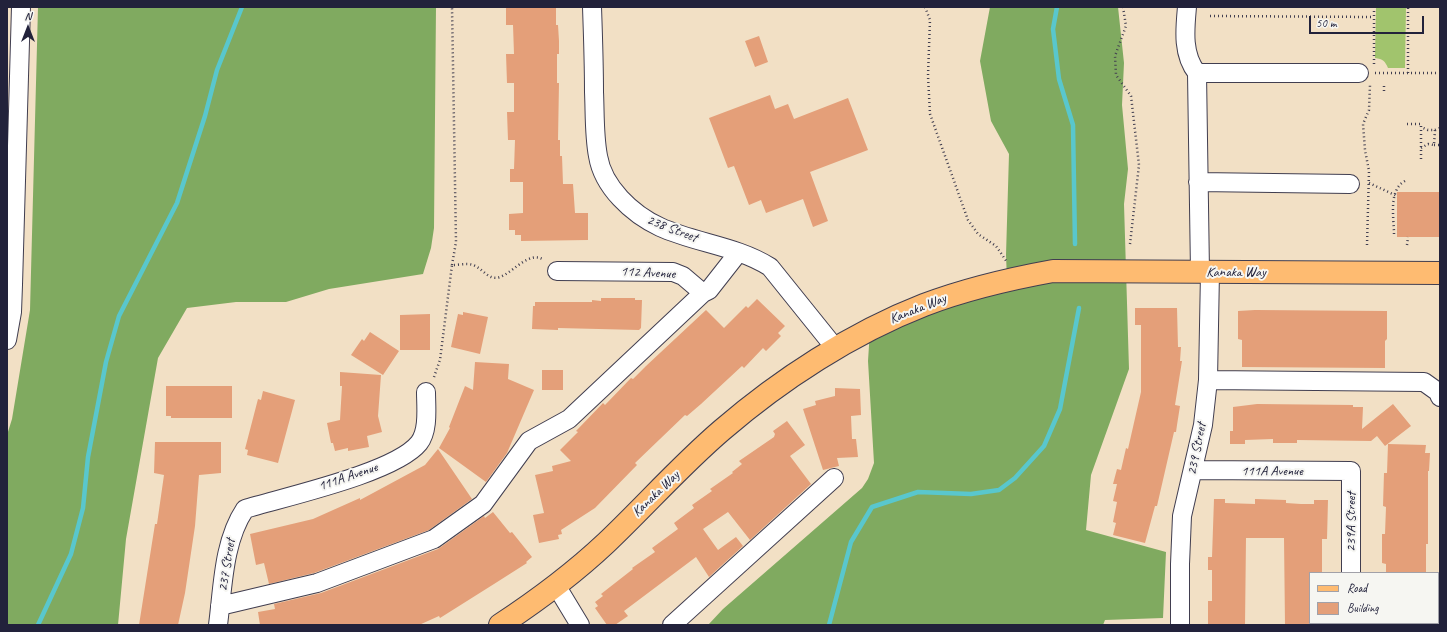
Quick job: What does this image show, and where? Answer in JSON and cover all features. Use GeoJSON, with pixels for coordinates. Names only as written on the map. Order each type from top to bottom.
{"type":"FeatureCollection","features":[{"type":"Feature","properties":{"kind":"main road","name":"Kanaka Way"},"geometry":{"type":"LineString","coordinates":[[500,625],[557,587],[606,544],[721,431],[773,389],[836,349],[870,330],[923,306],[964,291],[1012,278],[1054,271],[1440,273]]}},
{"type":"Feature","properties":{"kind":"street"},"geometry":{"type":"LineString","coordinates":[[7,340],[12,312],[13,292],[21,7]]}},
{"type":"Feature","properties":{"kind":"street","name":"238 Street"},"geometry":{"type":"LineString","coordinates":[[592,7],[595,134],[598,157],[609,183],[627,205],[640,216],[660,227],[760,261],[778,275],[836,349]]}},
{"type":"Feature","properties":{"kind":"street"},"geometry":{"type":"LineString","coordinates":[[1187,7],[1184,30],[1187,51],[1192,66],[1197,73],[1365,74]]}},
{"type":"Feature","properties":{"kind":"street","name":"239 Street"},"geometry":{"type":"LineString","coordinates":[[1180,625],[1182,516],[1203,424],[1208,380],[1205,272],[1198,182],[1197,73]]}},
{"type":"Feature","properties":{"kind":"street"},"geometry":{"type":"LineString","coordinates":[[1198,182],[1350,184]]}},
{"type":"Feature","properties":{"kind":"street"},"geometry":{"type":"LineString","coordinates":[[220,606],[317,583],[434,539],[483,504],[529,441],[569,419],[703,293],[709,290],[738,253]]}},
{"type":"Feature","properties":{"kind":"street","name":"112 Avenue"},"geometry":{"type":"LineString","coordinates":[[557,271],[678,273],[703,293]]}},
{"type":"Feature","properties":{"kind":"street"},"geometry":{"type":"LineString","coordinates":[[1208,380],[1424,382],[1438,392],[1440,397]]}},
{"type":"Feature","properties":{"kind":"street","name":"111A Avenue"},"geometry":{"type":"LineString","coordinates":[[244,509],[367,473],[410,452],[420,442],[425,427],[426,392]]}},
{"type":"Feature","properties":{"kind":"street","name":"111A Avenue"},"geometry":{"type":"LineString","coordinates":[[1193,470],[1351,471]]}},
{"type":"Feature","properties":{"kind":"street","name":"239A Street"},"geometry":{"type":"LineString","coordinates":[[1351,471],[1351,572]]}},
{"type":"Feature","properties":{"kind":"street"},"geometry":{"type":"LineString","coordinates":[[672,625],[834,478]]}},
{"type":"Feature","properties":{"kind":"street","name":"237 Street"},"geometry":{"type":"LineString","coordinates":[[218,625],[230,540],[236,521],[244,509]]}},
{"type":"Feature","properties":{"kind":"street"},"geometry":{"type":"LineString","coordinates":[[557,587],[580,625]]}},
{"type":"Feature","properties":{"kind":"path"},"geometry":{"type":"LineString","coordinates":[[426,392],[439,364],[456,242],[452,7]]}},
{"type":"Feature","properties":{"kind":"path"},"geometry":{"type":"LineString","coordinates":[[925,7],[930,20],[928,76],[930,114],[968,220],[978,234],[996,246],[1008,262],[1012,278]]}},
{"type":"Feature","properties":{"kind":"path"},"geometry":{"type":"LineString","coordinates":[[1123,7],[1126,26],[1115,56],[1116,75],[1131,96],[1139,165],[1130,244]]}},
{"type":"Feature","properties":{"kind":"path"},"geometry":{"type":"LineString","coordinates":[[1365,74],[1374,70],[1374,7]]}},
{"type":"Feature","properties":{"kind":"path"},"geometry":{"type":"LineString","coordinates":[[1408,7],[1408,73]]}},
{"type":"Feature","properties":{"kind":"path"},"geometry":{"type":"LineString","coordinates":[[1210,16],[1373,17]]}},
{"type":"Feature","properties":{"kind":"path"},"geometry":{"type":"LineString","coordinates":[[1365,74],[1440,73]]}},
{"type":"Feature","properties":{"kind":"path"},"geometry":{"type":"LineString","coordinates":[[1365,74],[1370,78],[1369,110],[1363,124],[1369,183],[1367,245]]}},
{"type":"Feature","properties":{"kind":"path"},"geometry":{"type":"LineString","coordinates":[[1384,86],[1384,93]]}},
{"type":"Feature","properties":{"kind":"path"},"geometry":{"type":"LineString","coordinates":[[1407,124],[1421,124],[1421,127],[1428,130],[1440,128]]}},
{"type":"Feature","properties":{"kind":"path"},"geometry":{"type":"LineString","coordinates":[[1421,127],[1421,160]]}},
{"type":"Feature","properties":{"kind":"path"},"geometry":{"type":"LineString","coordinates":[[1434,145],[1435,130]]}},
{"type":"Feature","properties":{"kind":"path"},"geometry":{"type":"LineString","coordinates":[[1421,148],[1428,144],[1440,145]]}},
{"type":"Feature","properties":{"kind":"path"},"geometry":{"type":"LineString","coordinates":[[1394,234],[1395,195],[1398,187],[1405,181]]}},
{"type":"Feature","properties":{"kind":"path"},"geometry":{"type":"LineString","coordinates":[[1350,184],[1369,183],[1395,195]]}},
{"type":"Feature","properties":{"kind":"path"},"geometry":{"type":"LineString","coordinates":[[1407,245],[1408,238]]}},
{"type":"Feature","properties":{"kind":"path"},"geometry":{"type":"LineString","coordinates":[[452,265],[472,265],[481,269],[488,276],[494,278],[501,276],[524,260],[536,258],[542,259],[557,271]]}},
{"type":"Feature","properties":{"kind":"green space"},"geometry":{"type":"Polygon","coordinates":[[[38,7],[436,7],[434,228],[431,248],[423,274],[329,289],[286,302],[236,302],[187,308],[158,358],[126,539],[118,625],[7,625],[7,435],[12,419],[30,310],[38,7]]]}},
{"type":"Feature","properties":{"kind":"green space"},"geometry":{"type":"Polygon","coordinates":[[[990,7],[1118,7],[1124,63],[1122,105],[1128,169],[1124,204],[1129,369],[1091,475],[1086,530],[1166,552],[1163,618],[1105,620],[1103,625],[708,625],[723,609],[862,488],[868,479],[874,463],[868,361],[870,330],[1007,280],[1006,255],[1009,154],[991,121],[980,61],[990,7]]]}},
{"type":"Feature","properties":{"kind":"green space"},"geometry":{"type":"Polygon","coordinates":[[[1376,7],[1406,7],[1405,68],[1388,68],[1383,61],[1375,58],[1376,7]]]}},
{"type":"Feature","properties":{"kind":"building"},"geometry":{"type":"Polygon","coordinates":[[[506,7],[556,7],[556,25],[558,25],[559,41],[559,54],[557,54],[557,83],[559,83],[558,140],[560,140],[560,156],[562,156],[563,184],[573,184],[575,213],[588,213],[588,240],[521,241],[521,235],[515,235],[515,230],[509,230],[509,214],[523,213],[523,182],[510,182],[510,169],[514,169],[515,140],[508,140],[507,112],[514,112],[514,83],[507,83],[506,54],[514,54],[513,25],[506,25],[506,7]]]}},
{"type":"Feature","properties":{"kind":"building"},"geometry":{"type":"Polygon","coordinates":[[[759,36],[768,62],[755,67],[745,41],[759,36]]]}},
{"type":"Feature","properties":{"kind":"building"},"geometry":{"type":"Polygon","coordinates":[[[770,95],[775,109],[788,104],[794,119],[848,98],[868,150],[810,172],[828,221],[813,227],[803,199],[766,213],[761,200],[749,205],[734,166],[728,168],[709,118],[770,95]]]}},
{"type":"Feature","properties":{"kind":"building"},"geometry":{"type":"Polygon","coordinates":[[[1397,192],[1440,192],[1440,237],[1397,237],[1397,192]]]}},
{"type":"Feature","properties":{"kind":"building"},"geometry":{"type":"Polygon","coordinates":[[[601,298],[635,298],[635,300],[642,300],[641,328],[639,330],[558,328],[558,330],[532,329],[533,306],[535,306],[535,302],[592,302],[592,300],[601,301],[601,298]]]}},
{"type":"Feature","properties":{"kind":"building"},"geometry":{"type":"Polygon","coordinates":[[[757,299],[785,326],[778,333],[781,336],[766,351],[763,348],[744,368],[742,366],[701,404],[687,416],[685,415],[635,463],[637,465],[595,508],[561,530],[562,534],[558,535],[559,539],[539,543],[533,515],[544,513],[535,475],[553,471],[552,466],[571,461],[560,450],[578,432],[576,431],[603,403],[605,405],[631,378],[633,379],[706,310],[724,328],[746,306],[748,308],[757,299]]]}},
{"type":"Feature","properties":{"kind":"building"},"geometry":{"type":"Polygon","coordinates":[[[1135,308],[1177,308],[1178,347],[1181,347],[1180,361],[1182,361],[1175,405],[1180,406],[1176,432],[1174,432],[1157,506],[1155,506],[1145,543],[1113,535],[1116,523],[1113,522],[1117,502],[1113,501],[1117,484],[1113,484],[1117,469],[1121,470],[1126,448],[1128,449],[1141,392],[1141,325],[1135,325],[1135,308]]]}},
{"type":"Feature","properties":{"kind":"building"},"geometry":{"type":"Polygon","coordinates":[[[1238,311],[1387,311],[1385,368],[1242,367],[1242,340],[1238,339],[1238,311]]]}},
{"type":"Feature","properties":{"kind":"building"},"geometry":{"type":"Polygon","coordinates":[[[463,312],[488,317],[480,354],[451,347],[458,314],[463,315],[463,312]]]}},
{"type":"Feature","properties":{"kind":"building"},"geometry":{"type":"Polygon","coordinates":[[[430,314],[430,350],[400,350],[400,315],[430,314]]]}},
{"type":"Feature","properties":{"kind":"building"},"geometry":{"type":"Polygon","coordinates":[[[370,332],[399,351],[383,375],[351,355],[362,339],[364,341],[370,332]]]}},
{"type":"Feature","properties":{"kind":"building"},"geometry":{"type":"Polygon","coordinates":[[[475,362],[509,364],[508,379],[534,390],[507,453],[486,482],[439,448],[450,428],[449,427],[465,386],[473,390],[475,362]]]}},
{"type":"Feature","properties":{"kind":"building"},"geometry":{"type":"Polygon","coordinates":[[[542,370],[563,370],[563,390],[542,390],[542,370]]]}},
{"type":"Feature","properties":{"kind":"building"},"geometry":{"type":"Polygon","coordinates":[[[340,372],[381,375],[378,416],[382,432],[367,436],[369,447],[348,451],[348,448],[335,451],[333,443],[331,443],[327,423],[340,420],[342,386],[340,386],[340,372]]]}},
{"type":"Feature","properties":{"kind":"building"},"geometry":{"type":"Polygon","coordinates":[[[166,386],[232,386],[232,418],[171,418],[171,416],[166,416],[166,386]]]}},
{"type":"Feature","properties":{"kind":"building"},"geometry":{"type":"Polygon","coordinates":[[[835,388],[860,389],[861,415],[851,416],[852,439],[856,439],[858,457],[837,458],[839,466],[823,470],[803,409],[816,405],[815,401],[835,396],[835,388]]]}},
{"type":"Feature","properties":{"kind":"building"},"geometry":{"type":"Polygon","coordinates":[[[263,391],[295,400],[278,463],[247,455],[248,450],[245,449],[258,399],[261,400],[263,391]]]}},
{"type":"Feature","properties":{"kind":"building"},"geometry":{"type":"Polygon","coordinates":[[[1257,404],[1353,405],[1353,407],[1363,407],[1362,429],[1393,404],[1411,426],[1385,446],[1377,436],[1371,441],[1297,440],[1297,443],[1273,443],[1273,439],[1245,440],[1245,444],[1230,444],[1230,431],[1233,431],[1233,407],[1257,404]]]}},
{"type":"Feature","properties":{"kind":"building"},"geometry":{"type":"Polygon","coordinates":[[[787,421],[805,445],[790,456],[811,484],[750,540],[728,512],[703,529],[718,550],[736,537],[743,546],[709,577],[696,557],[624,611],[628,616],[615,625],[607,625],[595,608],[598,606],[595,602],[603,596],[601,594],[633,569],[632,568],[655,552],[652,548],[678,529],[674,523],[694,508],[692,505],[712,491],[710,489],[733,473],[732,472],[742,464],[739,461],[774,437],[775,434],[773,431],[787,421]]]}},
{"type":"Feature","properties":{"kind":"building"},"geometry":{"type":"Polygon","coordinates":[[[155,442],[221,442],[221,473],[199,475],[195,526],[185,593],[178,625],[139,625],[164,475],[154,473],[155,442]]]}},
{"type":"Feature","properties":{"kind":"building"},"geometry":{"type":"Polygon","coordinates":[[[1388,444],[1426,445],[1425,453],[1430,453],[1428,471],[1428,544],[1426,544],[1426,572],[1386,572],[1386,564],[1382,563],[1382,534],[1385,534],[1386,507],[1383,506],[1384,473],[1387,473],[1388,444]]]}},
{"type":"Feature","properties":{"kind":"building"},"geometry":{"type":"Polygon","coordinates":[[[438,449],[472,499],[429,530],[314,573],[269,584],[264,563],[256,565],[250,534],[313,519],[360,498],[360,500],[425,465],[438,449]]]}},
{"type":"Feature","properties":{"kind":"building"},"geometry":{"type":"Polygon","coordinates":[[[1214,499],[1225,499],[1225,503],[1255,504],[1255,499],[1286,500],[1286,503],[1301,504],[1314,504],[1314,500],[1328,500],[1327,539],[1322,539],[1322,572],[1309,572],[1310,625],[1285,625],[1284,538],[1246,538],[1245,625],[1208,625],[1208,601],[1212,601],[1212,570],[1208,570],[1208,557],[1212,557],[1214,499]]]}},
{"type":"Feature","properties":{"kind":"building"},"geometry":{"type":"Polygon","coordinates":[[[493,512],[510,533],[512,532],[532,557],[526,562],[527,563],[440,618],[439,616],[419,625],[260,625],[258,612],[275,609],[274,604],[321,593],[438,549],[484,516],[485,518],[493,512]]]}},
{"type":"Feature","properties":{"kind":"waterway"},"geometry":{"type":"LineString","coordinates":[[38,625],[71,554],[83,508],[88,457],[106,362],[119,316],[177,203],[205,116],[217,70],[242,7]]}},
{"type":"Feature","properties":{"kind":"waterway"},"geometry":{"type":"LineString","coordinates":[[1057,7],[1053,29],[1059,79],[1073,125],[1075,244]]}},
{"type":"Feature","properties":{"kind":"waterway"},"geometry":{"type":"LineString","coordinates":[[829,625],[851,542],[872,507],[918,492],[971,494],[999,490],[1015,478],[1044,446],[1060,409],[1079,308]]}}]}
